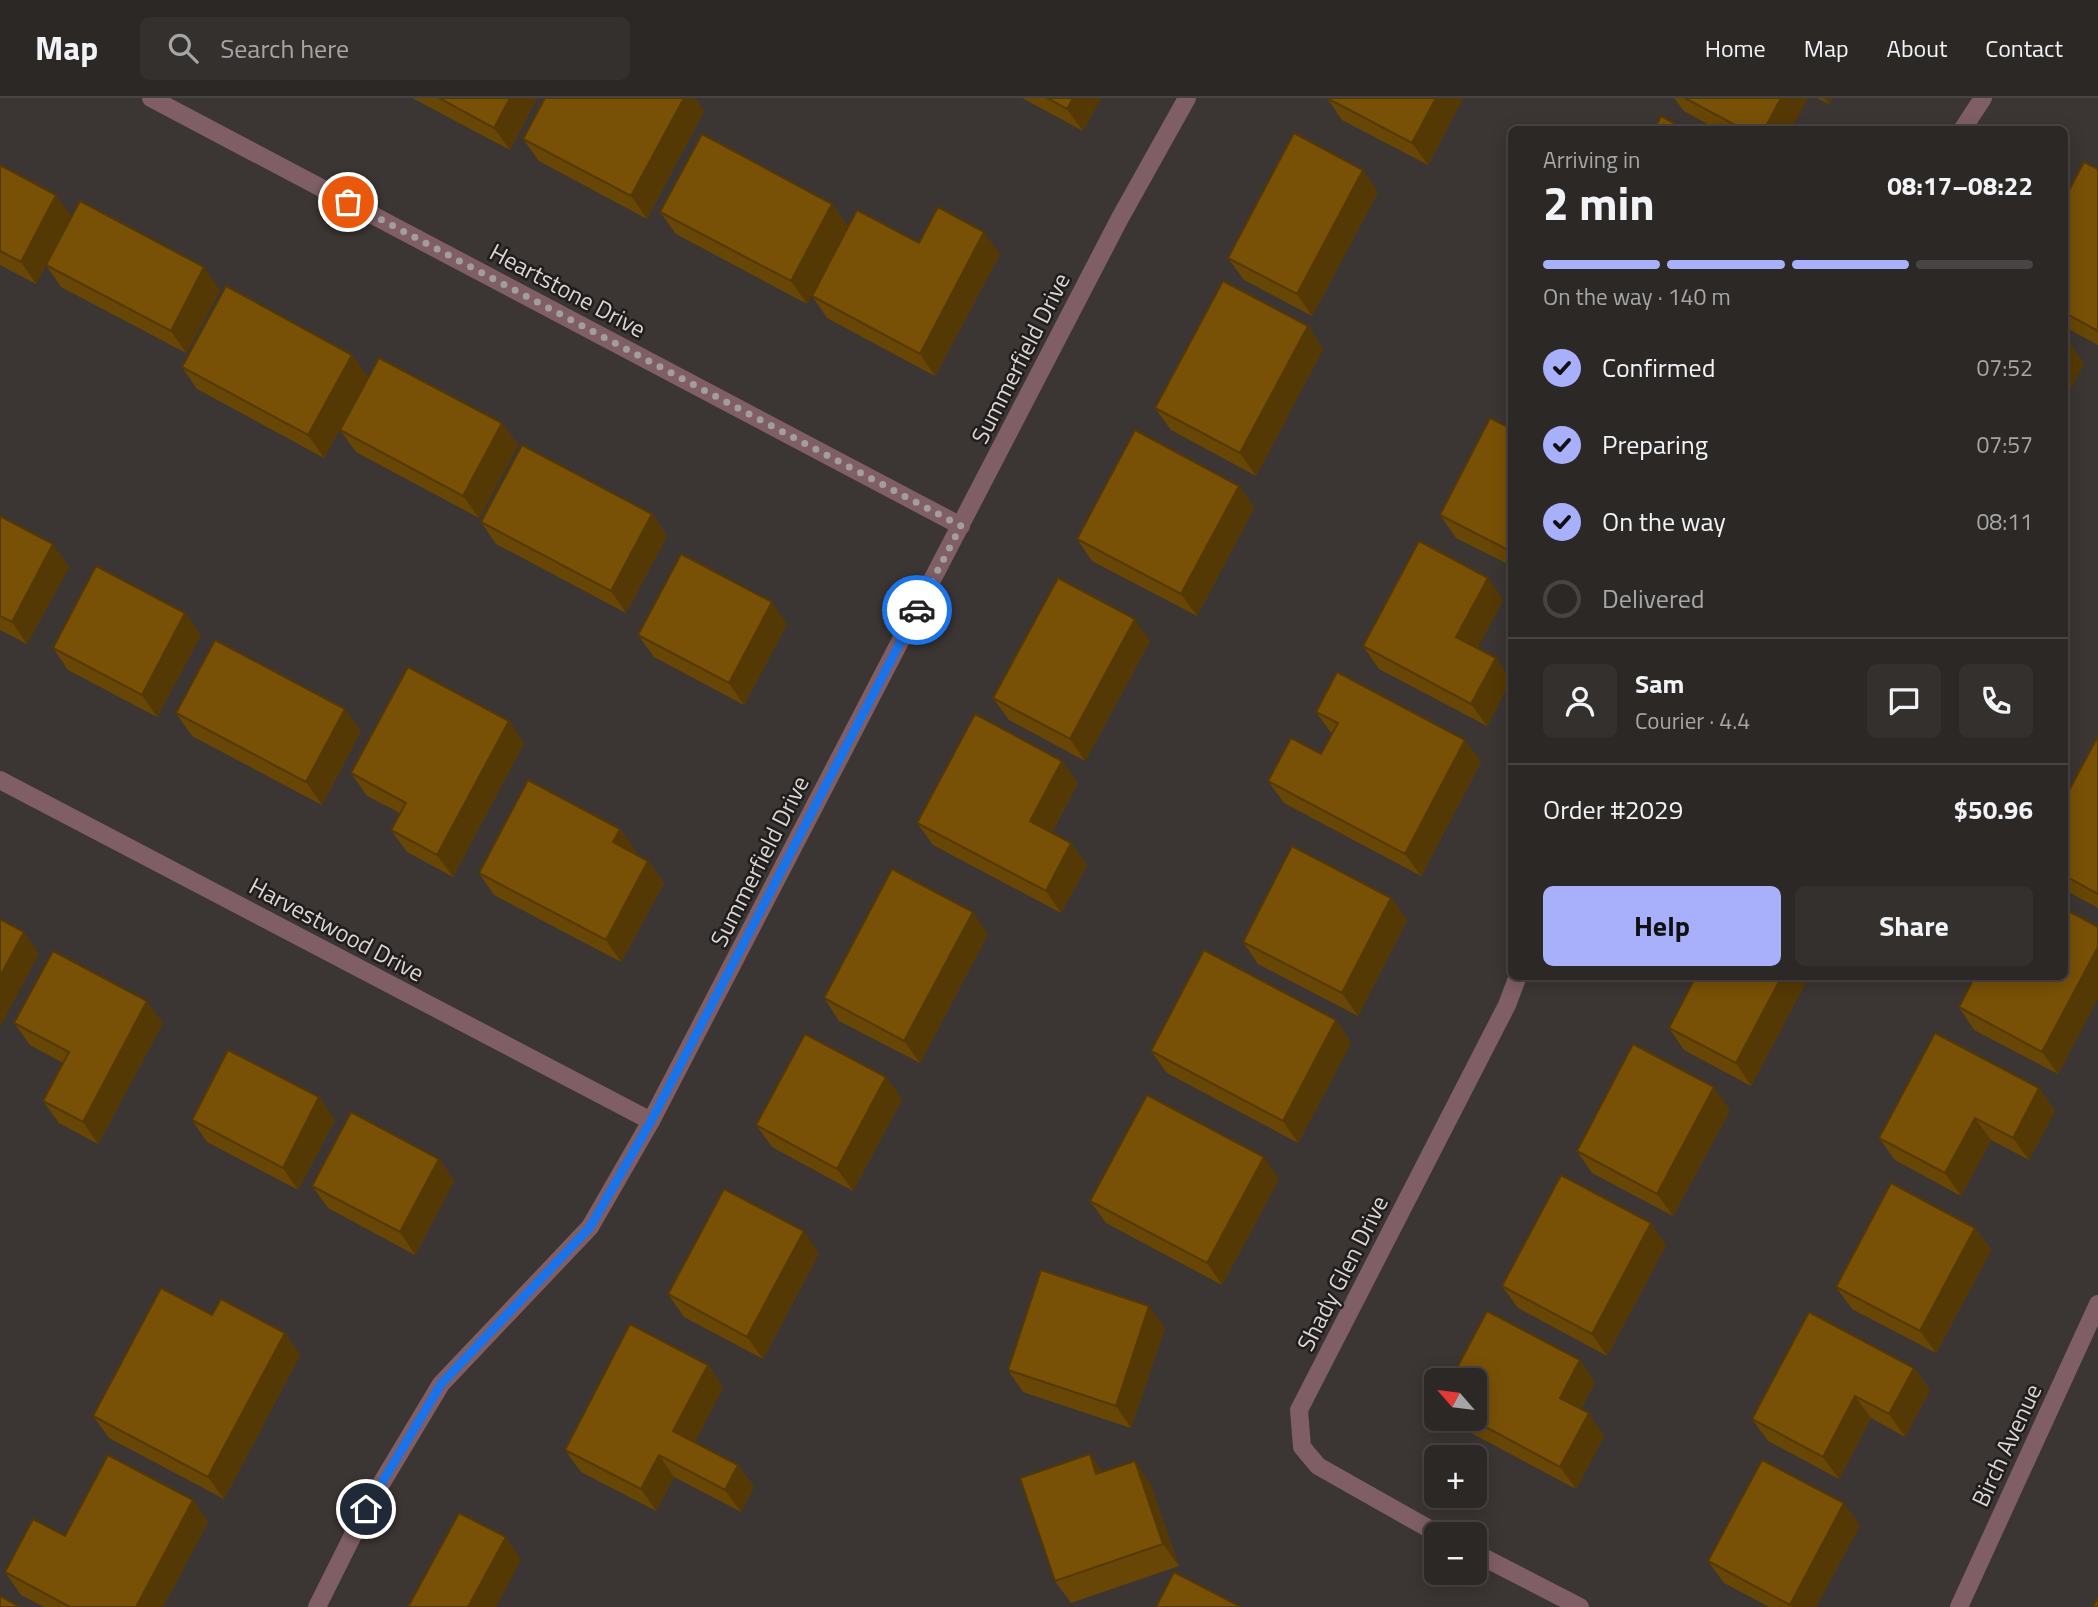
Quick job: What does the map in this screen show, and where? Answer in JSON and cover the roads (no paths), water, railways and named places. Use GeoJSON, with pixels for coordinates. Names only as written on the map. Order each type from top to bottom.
{"type":"FeatureCollection","features":[{"type":"Feature","properties":{"kind":"street","name":"Heartstone Drive"},"geometry":{"type":"LineString","coordinates":[[151,98],[961,526]]}},
{"type":"Feature","properties":{"kind":"street","name":"Summerfield Drive"},"geometry":{"type":"LineString","coordinates":[[317,1607],[366,1509],[441,1384],[590,1227],[651,1121],[1120,218],[1187,98]]}},
{"type":"Feature","properties":{"kind":"street"},"geometry":{"type":"LineString","coordinates":[[1965,126],[1983,98]]}},
{"type":"Feature","properties":{"kind":"street","name":"Harvestwood Drive"},"geometry":{"type":"LineString","coordinates":[[0,780],[651,1121]]}},
{"type":"Feature","properties":{"kind":"street","name":"Shady Glen Drive"},"geometry":{"type":"LineString","coordinates":[[1424,1526],[1318,1466],[1302,1447],[1299,1410],[1507,1005],[1516,980]]}},
{"type":"Feature","properties":{"kind":"street","name":"Birch Avenue"},"geometry":{"type":"LineString","coordinates":[[1959,1607],[2098,1304]]}},
{"type":"Feature","properties":{"kind":"street"},"geometry":{"type":"LineString","coordinates":[[1487,1559],[1580,1607]]}}]}
